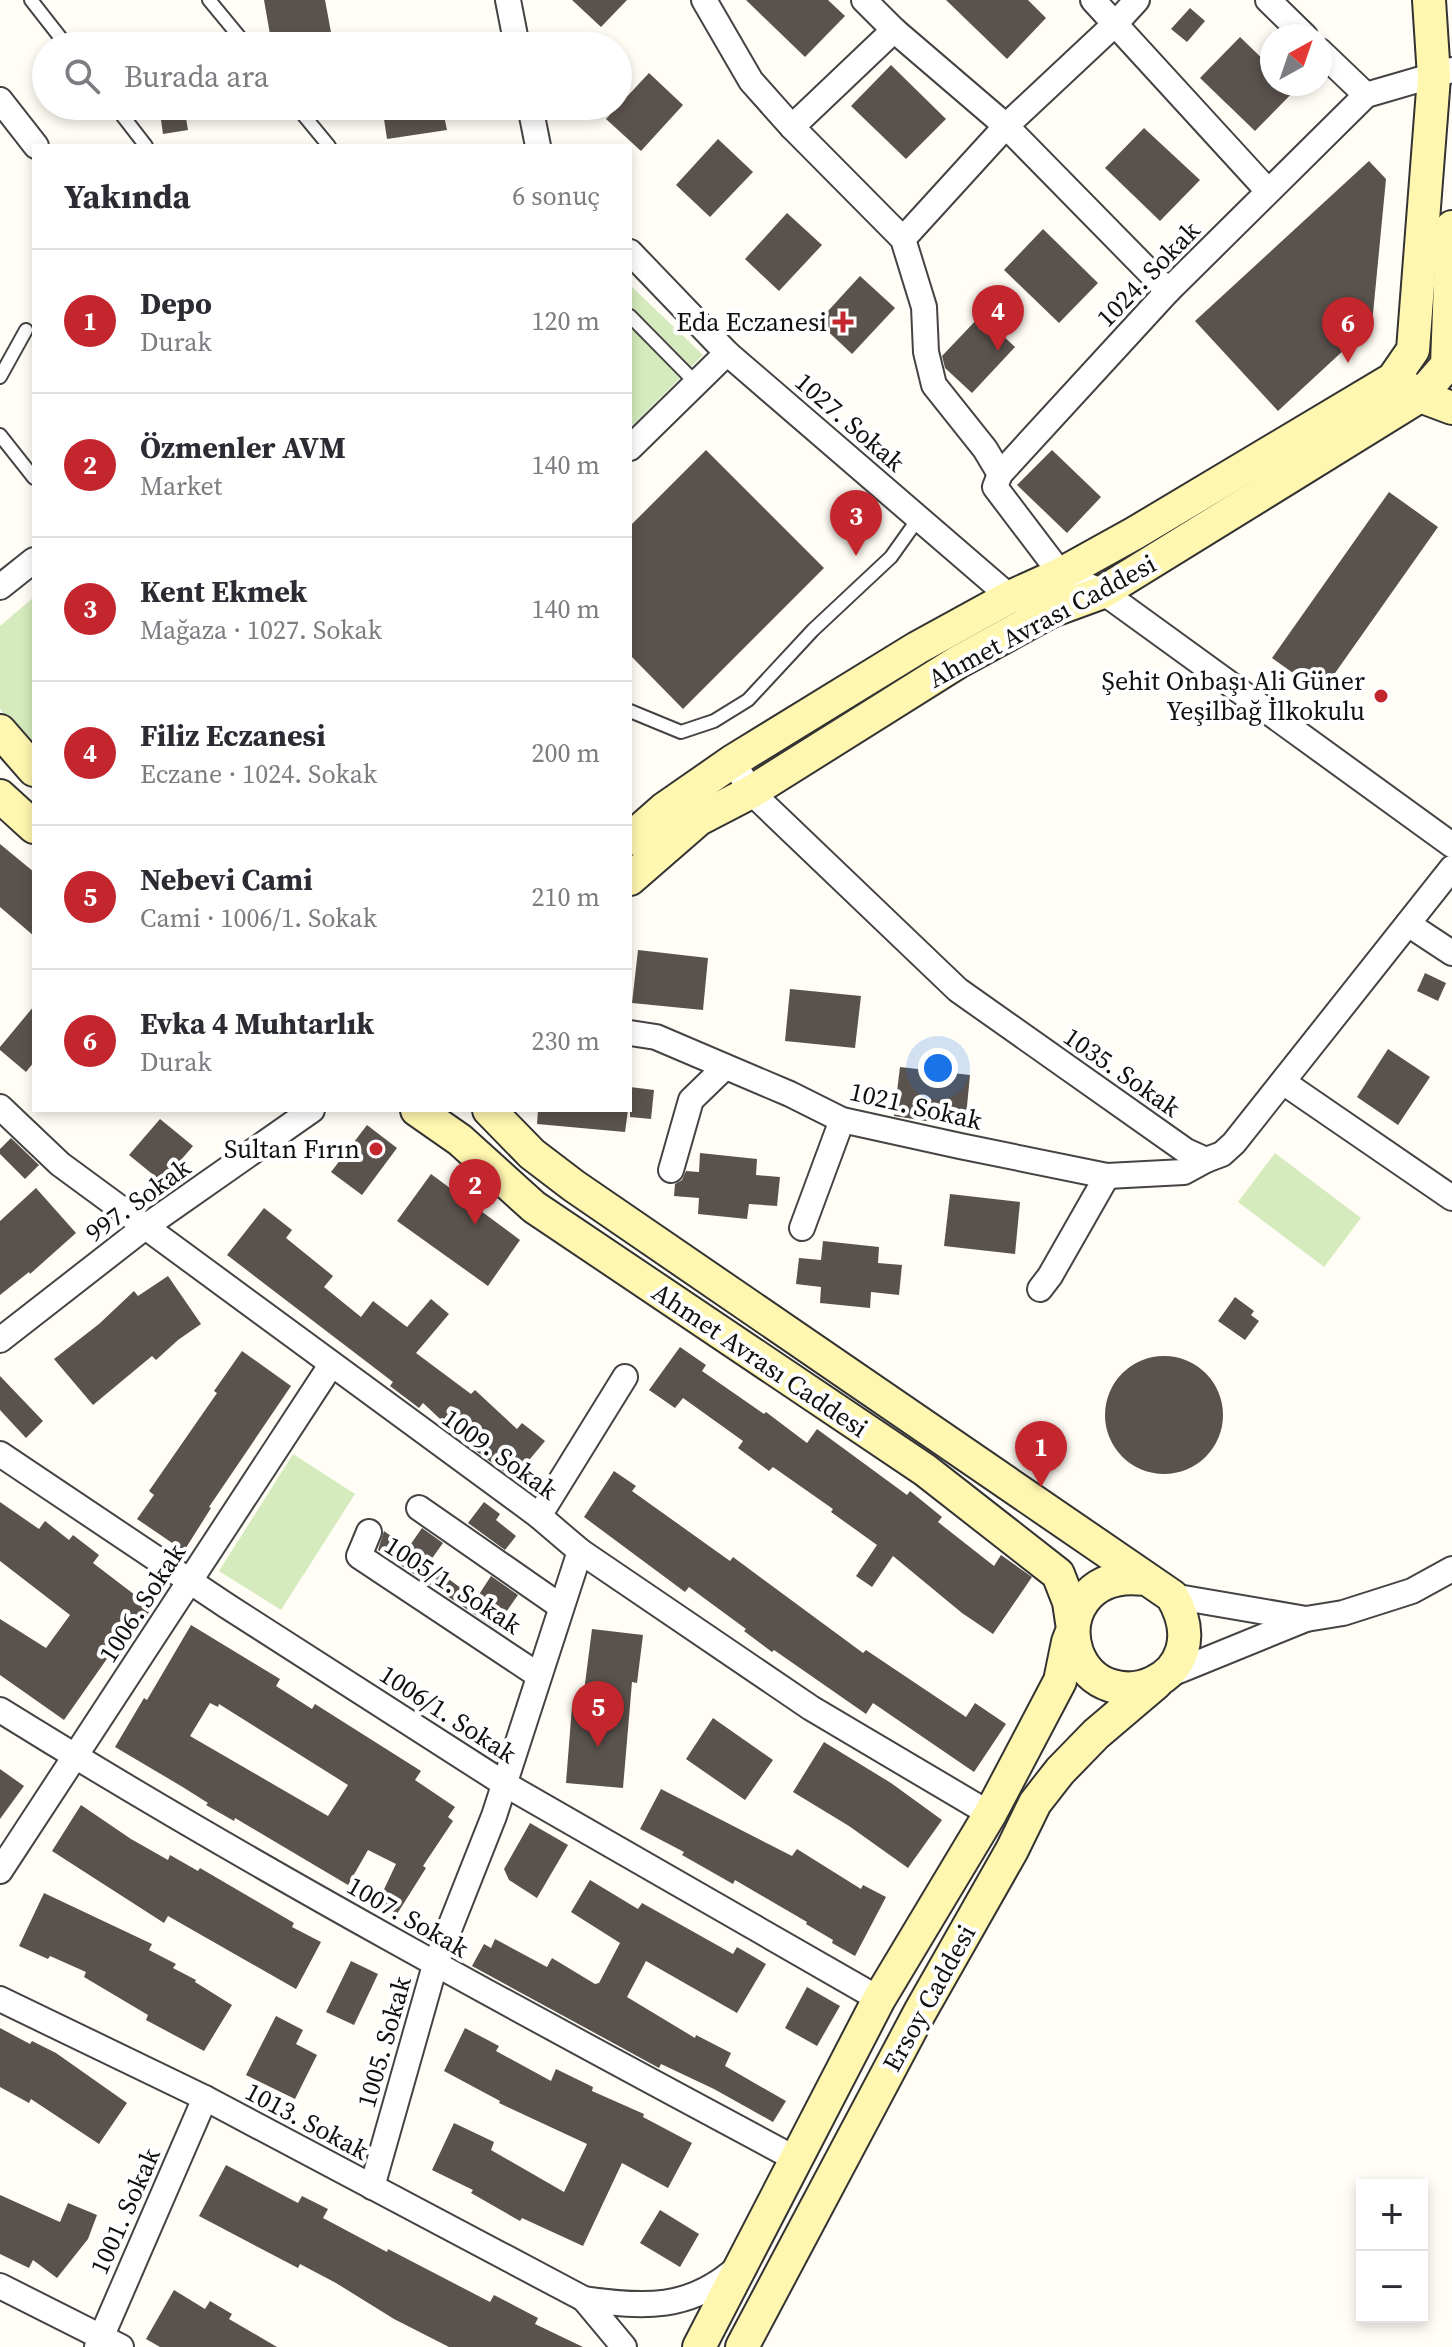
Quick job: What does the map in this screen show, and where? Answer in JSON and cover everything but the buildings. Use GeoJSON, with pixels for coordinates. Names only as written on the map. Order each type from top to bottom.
{"type":"FeatureCollection","features":[{"type":"Feature","properties":{"kind":"main road"},"geometry":{"type":"LineString","coordinates":[[1406,388],[1413,350],[1443,73],[1429,0]]}},
{"type":"Feature","properties":{"kind":"main road"},"geometry":{"type":"LineString","coordinates":[[1450,366],[1452,227]]}},
{"type":"Feature","properties":{"kind":"main road"},"geometry":{"type":"LineString","coordinates":[[1413,350],[1450,366]]}},
{"type":"Feature","properties":{"kind":"main road"},"geometry":{"type":"LineString","coordinates":[[1406,388],[1450,366]]}},
{"type":"Feature","properties":{"kind":"main road"},"geometry":{"type":"LineString","coordinates":[[1406,388],[1452,408]]}},
{"type":"Feature","properties":{"kind":"main road","name":"Ahmet Avrası Caddesi"},"geometry":{"type":"LineString","coordinates":[[632,837],[664,809],[733,761],[917,648],[1406,388]]}},
{"type":"Feature","properties":{"kind":"main road","name":"Ahmet Avrası Caddesi"},"geometry":{"type":"LineString","coordinates":[[632,877],[699,819],[751,792],[958,662],[1051,611],[1103,592],[1406,388]]}},
{"type":"Feature","properties":{"kind":"main road"},"geometry":{"type":"LineString","coordinates":[[0,731],[32,768]]}},
{"type":"Feature","properties":{"kind":"main road"},"geometry":{"type":"LineString","coordinates":[[0,796],[32,825]]}},
{"type":"Feature","properties":{"kind":"main road","name":"Ahmet Avrası Caddesi"},"geometry":{"type":"LineString","coordinates":[[420,1112],[460,1140],[534,1207],[925,1470],[1058,1574],[1069,1602],[1074,1644],[1089,1671],[1100,1681],[1130,1689],[1145,1687],[1165,1677]]}},
{"type":"Feature","properties":{"kind":"main road","name":"Ahmet Avrası Caddesi"},"geometry":{"type":"LineString","coordinates":[[491,1112],[532,1154],[574,1186],[1172,1596]]}},
{"type":"Feature","properties":{"kind":"main road","name":"Ahmet Avrası Caddesi"},"geometry":{"type":"LineString","coordinates":[[1060,1681],[1068,1642],[1082,1602],[1091,1591],[1116,1578],[1144,1579]]}},
{"type":"Feature","properties":{"kind":"main road"},"geometry":{"type":"LineString","coordinates":[[1165,1677],[1183,1651],[1185,1632],[1182,1613],[1172,1596]]}},
{"type":"Feature","properties":{"kind":"main road","name":"Ersoy Caddesi"},"geometry":{"type":"LineString","coordinates":[[742,2347],[1035,1803],[1060,1771],[1096,1734],[1165,1677]]}},
{"type":"Feature","properties":{"kind":"main road","name":"Ersoy Caddesi"},"geometry":{"type":"LineString","coordinates":[[699,2347],[879,1999],[990,1814],[1060,1681]]}},
{"type":"Feature","properties":{"kind":"street"},"geometry":{"type":"LineString","coordinates":[[508,0],[514,32]]}},
{"type":"Feature","properties":{"kind":"street"},"geometry":{"type":"LineString","coordinates":[[704,0],[751,81],[903,239],[924,307],[926,352],[934,385],[985,449],[1000,474],[995,487],[1061,574],[1103,592],[1452,845]]}},
{"type":"Feature","properties":{"kind":"street"},"geometry":{"type":"LineString","coordinates":[[864,0],[894,30],[1006,126],[1168,291]]}},
{"type":"Feature","properties":{"kind":"street"},"geometry":{"type":"LineString","coordinates":[[1093,0],[1268,191]]}},
{"type":"Feature","properties":{"kind":"street"},"geometry":{"type":"LineString","coordinates":[[903,239],[1006,126],[1137,0]]}},
{"type":"Feature","properties":{"kind":"street"},"geometry":{"type":"LineString","coordinates":[[1268,0],[1293,24]]}},
{"type":"Feature","properties":{"kind":"street"},"geometry":{"type":"LineString","coordinates":[[792,127],[894,30]]}},
{"type":"Feature","properties":{"kind":"street"},"geometry":{"type":"LineString","coordinates":[[1332,62],[1366,95]]}},
{"type":"Feature","properties":{"kind":"street","name":"1024. Sokak"},"geometry":{"type":"LineString","coordinates":[[1000,474],[1168,291],[1366,95],[1443,73]]}},
{"type":"Feature","properties":{"kind":"street"},"geometry":{"type":"LineString","coordinates":[[0,100],[34,144]]}},
{"type":"Feature","properties":{"kind":"street"},"geometry":{"type":"LineString","coordinates":[[533,120],[538,144]]}},
{"type":"Feature","properties":{"kind":"street","name":"1027. Sokak"},"geometry":{"type":"LineString","coordinates":[[632,254],[727,353],[918,519],[1010,597],[1051,611]]}},
{"type":"Feature","properties":{"kind":"street"},"geometry":{"type":"LineString","coordinates":[[632,446],[727,353]]}},
{"type":"Feature","properties":{"kind":"street"},"geometry":{"type":"LineString","coordinates":[[0,587],[32,562]]}},
{"type":"Feature","properties":{"kind":"street","name":"1035. Sokak"},"geometry":{"type":"LineString","coordinates":[[733,761],[751,792],[958,990],[1186,1151],[1206,1160]]}},
{"type":"Feature","properties":{"kind":"street"},"geometry":{"type":"LineString","coordinates":[[1206,1160],[1222,1154],[1234,1143],[1452,868]]}},
{"type":"Feature","properties":{"kind":"street"},"geometry":{"type":"LineString","coordinates":[[1408,924],[1452,953]]}},
{"type":"Feature","properties":{"kind":"street","name":"1021. Sokak"},"geometry":{"type":"LineString","coordinates":[[632,1033],[656,1037],[790,1094],[842,1120],[1107,1176],[1184,1172],[1206,1160]]}},
{"type":"Feature","properties":{"kind":"street"},"geometry":{"type":"LineString","coordinates":[[671,1170],[691,1100],[725,1067]]}},
{"type":"Feature","properties":{"kind":"street"},"geometry":{"type":"LineString","coordinates":[[1283,1082],[1452,1198]]}},
{"type":"Feature","properties":{"kind":"street","name":"1009. Sokak"},"geometry":{"type":"LineString","coordinates":[[0,1107],[60,1164],[539,1516],[580,1551],[811,1708],[990,1814]]}},
{"type":"Feature","properties":{"kind":"street","name":"997. Sokak"},"geometry":{"type":"LineString","coordinates":[[0,1340],[145,1227],[309,1112]]}},
{"type":"Feature","properties":{"kind":"street"},"geometry":{"type":"LineString","coordinates":[[802,1228],[842,1120]]}},
{"type":"Feature","properties":{"kind":"street"},"geometry":{"type":"LineString","coordinates":[[1040,1289],[1107,1176]]}},
{"type":"Feature","properties":{"kind":"street","name":"1006. Sokak"},"geometry":{"type":"LineString","coordinates":[[0,1871],[331,1365]]}},
{"type":"Feature","properties":{"kind":"street"},"geometry":{"type":"LineString","coordinates":[[539,1516],[625,1377]]}},
{"type":"Feature","properties":{"kind":"street","name":"1006/1. Sokak"},"geometry":{"type":"LineString","coordinates":[[0,1454],[503,1783],[879,1999]]}},
{"type":"Feature","properties":{"kind":"street"},"geometry":{"type":"LineString","coordinates":[[419,1508],[560,1606]]}},
{"type":"Feature","properties":{"kind":"street","name":"1005/1. Sokak"},"geometry":{"type":"LineString","coordinates":[[369,1532],[359,1556],[538,1675]]}},
{"type":"Feature","properties":{"kind":"street","name":"1005. Sokak"},"geometry":{"type":"LineString","coordinates":[[372,2187],[435,1965],[494,1816],[580,1551]]}},
{"type":"Feature","properties":{"kind":"street"},"geometry":{"type":"LineString","coordinates":[[1165,1677],[1306,1619],[1343,1613],[1412,1591],[1452,1569]]}},
{"type":"Feature","properties":{"kind":"street"},"geometry":{"type":"LineString","coordinates":[[1172,1596],[1306,1619]]}},
{"type":"Feature","properties":{"kind":"street","name":"1007. Sokak"},"geometry":{"type":"LineString","coordinates":[[0,1710],[435,1965],[796,2159]]}},
{"type":"Feature","properties":{"kind":"street","name":"1013. Sokak"},"geometry":{"type":"LineString","coordinates":[[0,1999],[205,2098],[584,2299],[623,2305],[676,2303],[718,2285],[742,2263]]}},
{"type":"Feature","properties":{"kind":"street","name":"1001. Sokak"},"geometry":{"type":"LineString","coordinates":[[106,2343],[205,2098]]}},
{"type":"Feature","properties":{"kind":"street"},"geometry":{"type":"LineString","coordinates":[[0,2286],[106,2343]]}},
{"type":"Feature","properties":{"kind":"street","name":"1013. Sokak"},"geometry":{"type":"LineString","coordinates":[[584,2299],[624,2347]]}},
{"type":"Feature","properties":{"kind":"lane"},"geometry":{"type":"LineString","coordinates":[[31,0],[56,32]]}},
{"type":"Feature","properties":{"kind":"lane"},"geometry":{"type":"LineString","coordinates":[[209,0],[235,32]]}},
{"type":"Feature","properties":{"kind":"lane"},"geometry":{"type":"LineString","coordinates":[[126,120],[144,144]]}},
{"type":"Feature","properties":{"kind":"lane"},"geometry":{"type":"LineString","coordinates":[[308,120],[327,144]]}},
{"type":"Feature","properties":{"kind":"lane"},"geometry":{"type":"LineString","coordinates":[[632,318],[696,383]]}},
{"type":"Feature","properties":{"kind":"lane"},"geometry":{"type":"LineString","coordinates":[[0,377],[26,330]]}},
{"type":"Feature","properties":{"kind":"lane"},"geometry":{"type":"LineString","coordinates":[[0,435],[32,475]]}},
{"type":"Feature","properties":{"kind":"lane"},"geometry":{"type":"LineString","coordinates":[[632,712],[681,732],[714,721],[748,700],[813,630],[891,557],[918,519]]}},
{"type":"Feature","properties":{"kind":"green space"},"geometry":{"type":"Polygon","coordinates":[[[632,287],[703,355],[632,426],[632,287]]]}},
{"type":"Feature","properties":{"kind":"green space"},"geometry":{"type":"Polygon","coordinates":[[[32,599],[32,748],[0,709],[0,626],[32,599]]]}},
{"type":"Feature","properties":{"kind":"green space"},"geometry":{"type":"Polygon","coordinates":[[[1275,1153],[1361,1218],[1324,1267],[1238,1202],[1275,1153]]]}},
{"type":"Feature","properties":{"kind":"green space"},"geometry":{"type":"Polygon","coordinates":[[[293,1454],[355,1494],[281,1610],[219,1571],[293,1454]]]}},
{"type":"Feature","properties":{"kind":"place","name":"Eda Eczanesi"},"geometry":{"type":"Point","coordinates":[843,322]}},
{"type":"Feature","properties":{"kind":"place","name":"Filiz Eczanesi"},"geometry":{"type":"Point","coordinates":[998,351]}},
{"type":"Feature","properties":{"kind":"place","name":"Evka 4 Muhtarlık"},"geometry":{"type":"Point","coordinates":[1348,363]}},
{"type":"Feature","properties":{"kind":"place","name":"Kent Ekmek"},"geometry":{"type":"Point","coordinates":[856,556]}},
{"type":"Feature","properties":{"kind":"place","name":"Şehit Onbaşı Ali Güner Yeşilbağ İlkokulu"},"geometry":{"type":"Point","coordinates":[1381,696]}},
{"type":"Feature","properties":{"kind":"place","name":"Sultan Fırın"},"geometry":{"type":"Point","coordinates":[376,1149]}},
{"type":"Feature","properties":{"kind":"place","name":"Özmenler AVM"},"geometry":{"type":"Point","coordinates":[475,1225]}},
{"type":"Feature","properties":{"kind":"place","name":"Depo"},"geometry":{"type":"Point","coordinates":[1041,1487]}},
{"type":"Feature","properties":{"kind":"place","name":"Nebevi Cami"},"geometry":{"type":"Point","coordinates":[598,1747]}}]}
